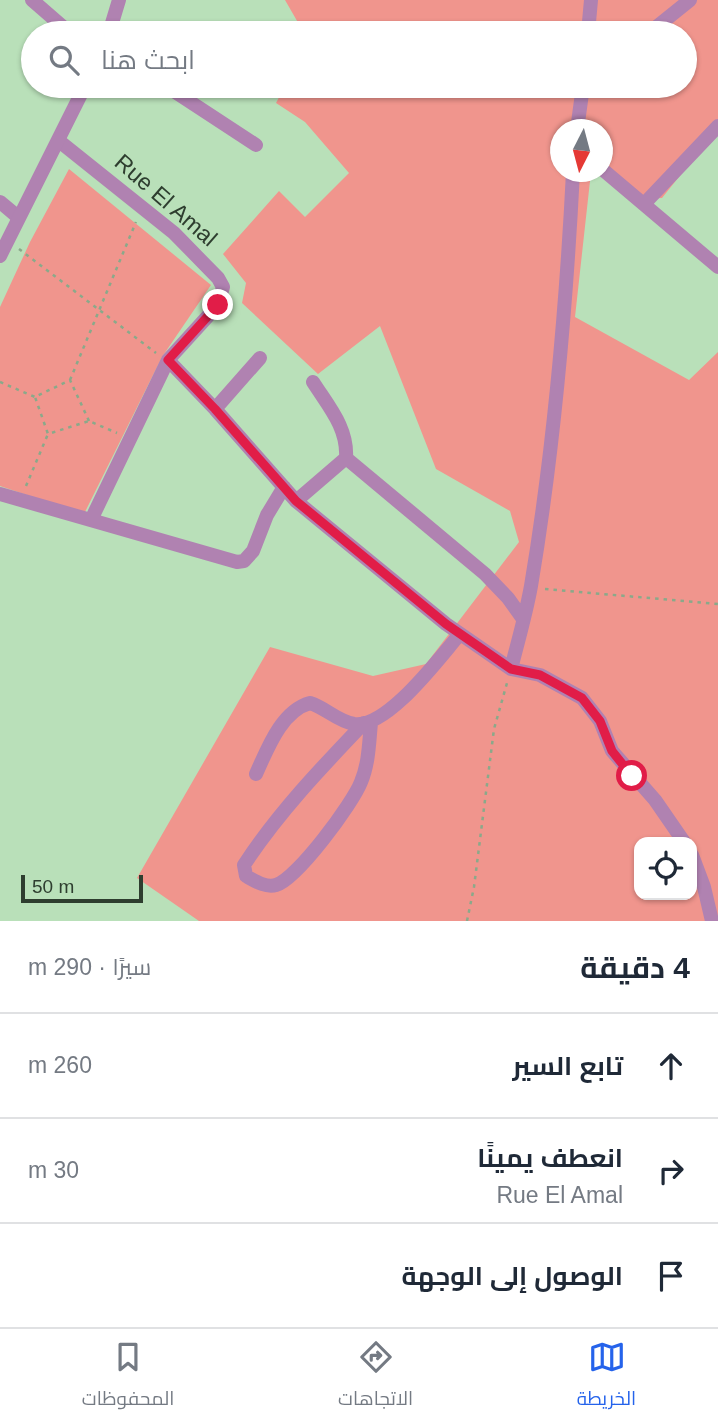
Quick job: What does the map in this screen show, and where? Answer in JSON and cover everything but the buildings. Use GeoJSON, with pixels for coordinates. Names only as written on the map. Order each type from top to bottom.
{"type":"FeatureCollection","features":[{"type":"Feature","properties":{"kind":"street"},"geometry":{"type":"LineString","coordinates":[[33,0],[57,21]]}},
{"type":"Feature","properties":{"kind":"street"},"geometry":{"type":"LineString","coordinates":[[113,21],[119,0]]}},
{"type":"Feature","properties":{"kind":"street"},"geometry":{"type":"LineString","coordinates":[[589,21],[591,0]]}},
{"type":"Feature","properties":{"kind":"street"},"geometry":{"type":"LineString","coordinates":[[664,21],[690,0]]}},
{"type":"Feature","properties":{"kind":"street"},"geometry":{"type":"LineString","coordinates":[[0,256],[79,98]]}},
{"type":"Feature","properties":{"kind":"street"},"geometry":{"type":"LineString","coordinates":[[184,98],[256,145]]}},
{"type":"Feature","properties":{"kind":"street"},"geometry":{"type":"LineString","coordinates":[[578,119],[581,98]]}},
{"type":"Feature","properties":{"kind":"street"},"geometry":{"type":"LineString","coordinates":[[644,204],[718,126]]}},
{"type":"Feature","properties":{"kind":"street","name":"Rue El Amal"},"geometry":{"type":"LineString","coordinates":[[59,141],[144,207],[204,263],[223,287],[218,305],[168,360],[91,520]]}},
{"type":"Feature","properties":{"kind":"street"},"geometry":{"type":"LineString","coordinates":[[613,178],[718,267]]}},
{"type":"Feature","properties":{"kind":"street"},"geometry":{"type":"LineString","coordinates":[[511,669],[531,588],[550,449],[562,334],[572,182]]}},
{"type":"Feature","properties":{"kind":"street"},"geometry":{"type":"LineString","coordinates":[[0,202],[18,217]]}},
{"type":"Feature","properties":{"kind":"street"},"geometry":{"type":"LineString","coordinates":[[215,409],[260,358]]}},
{"type":"Feature","properties":{"kind":"street"},"geometry":{"type":"LineString","coordinates":[[168,360],[296,501],[460,634],[511,669],[540,675],[582,698],[600,721],[612,751],[656,800],[681,837]]}},
{"type":"Feature","properties":{"kind":"street"},"geometry":{"type":"LineString","coordinates":[[313,382],[343,429],[346,458],[485,574],[508,598],[523,620]]}},
{"type":"Feature","properties":{"kind":"street"},"geometry":{"type":"LineString","coordinates":[[296,501],[346,458]]}},
{"type":"Feature","properties":{"kind":"street"},"geometry":{"type":"LineString","coordinates":[[0,494],[237,562],[244,561],[253,551],[267,515],[284,487]]}},
{"type":"Feature","properties":{"kind":"street"},"geometry":{"type":"LineString","coordinates":[[367,723],[369,752],[361,783],[315,850],[282,883],[264,885],[246,876],[244,865],[293,798],[367,723],[394,707],[460,634]]}},
{"type":"Feature","properties":{"kind":"street"},"geometry":{"type":"LineString","coordinates":[[256,774],[270,743],[293,712],[303,705],[310,703],[320,706],[334,717],[356,724],[367,723]]}},
{"type":"Feature","properties":{"kind":"street"},"geometry":{"type":"LineString","coordinates":[[697,868],[712,921]]}},
{"type":"Feature","properties":{"kind":"path"},"geometry":{"type":"LineString","coordinates":[[35,397],[70,380],[144,207]]}},
{"type":"Feature","properties":{"kind":"path"},"geometry":{"type":"LineString","coordinates":[[8,241],[168,360]]}},
{"type":"Feature","properties":{"kind":"path"},"geometry":{"type":"LineString","coordinates":[[70,380],[89,421]]}},
{"type":"Feature","properties":{"kind":"path"},"geometry":{"type":"LineString","coordinates":[[0,382],[35,397],[48,434],[20,500]]}},
{"type":"Feature","properties":{"kind":"path"},"geometry":{"type":"LineString","coordinates":[[48,434],[89,421],[131,439]]}},
{"type":"Feature","properties":{"kind":"path"},"geometry":{"type":"LineString","coordinates":[[531,588],[718,604]]}},
{"type":"Feature","properties":{"kind":"path"},"geometry":{"type":"LineString","coordinates":[[467,921],[474,887],[494,729],[511,669]]}},
{"type":"Feature","properties":{"kind":"shaded area"},"geometry":{"type":"Polygon","coordinates":[[[285,0],[718,0],[718,128],[662,198],[642,199],[613,174],[613,119],[550,119],[550,182],[590,182],[575,317],[689,380],[718,352],[718,921],[199,921],[137,878],[270,647],[373,676],[426,664],[519,542],[510,511],[436,469],[380,326],[318,374],[242,303],[246,283],[223,254],[279,191],[305,217],[349,173],[305,122],[276,103],[279,98],[697,98],[697,21],[297,21],[285,0]]]}},
{"type":"Feature","properties":{"kind":"shaded area"},"geometry":{"type":"Polygon","coordinates":[[[69,169],[211,285],[162,357],[84,514],[0,486],[0,307],[30,242],[69,169]]]}},
{"type":"Feature","properties":{"kind":"route"},"geometry":{"type":"LineString","coordinates":[[218,305],[168,360],[296,501],[446,624],[511,669],[540,675],[582,698],[600,721],[612,751],[632,776]]}}]}
